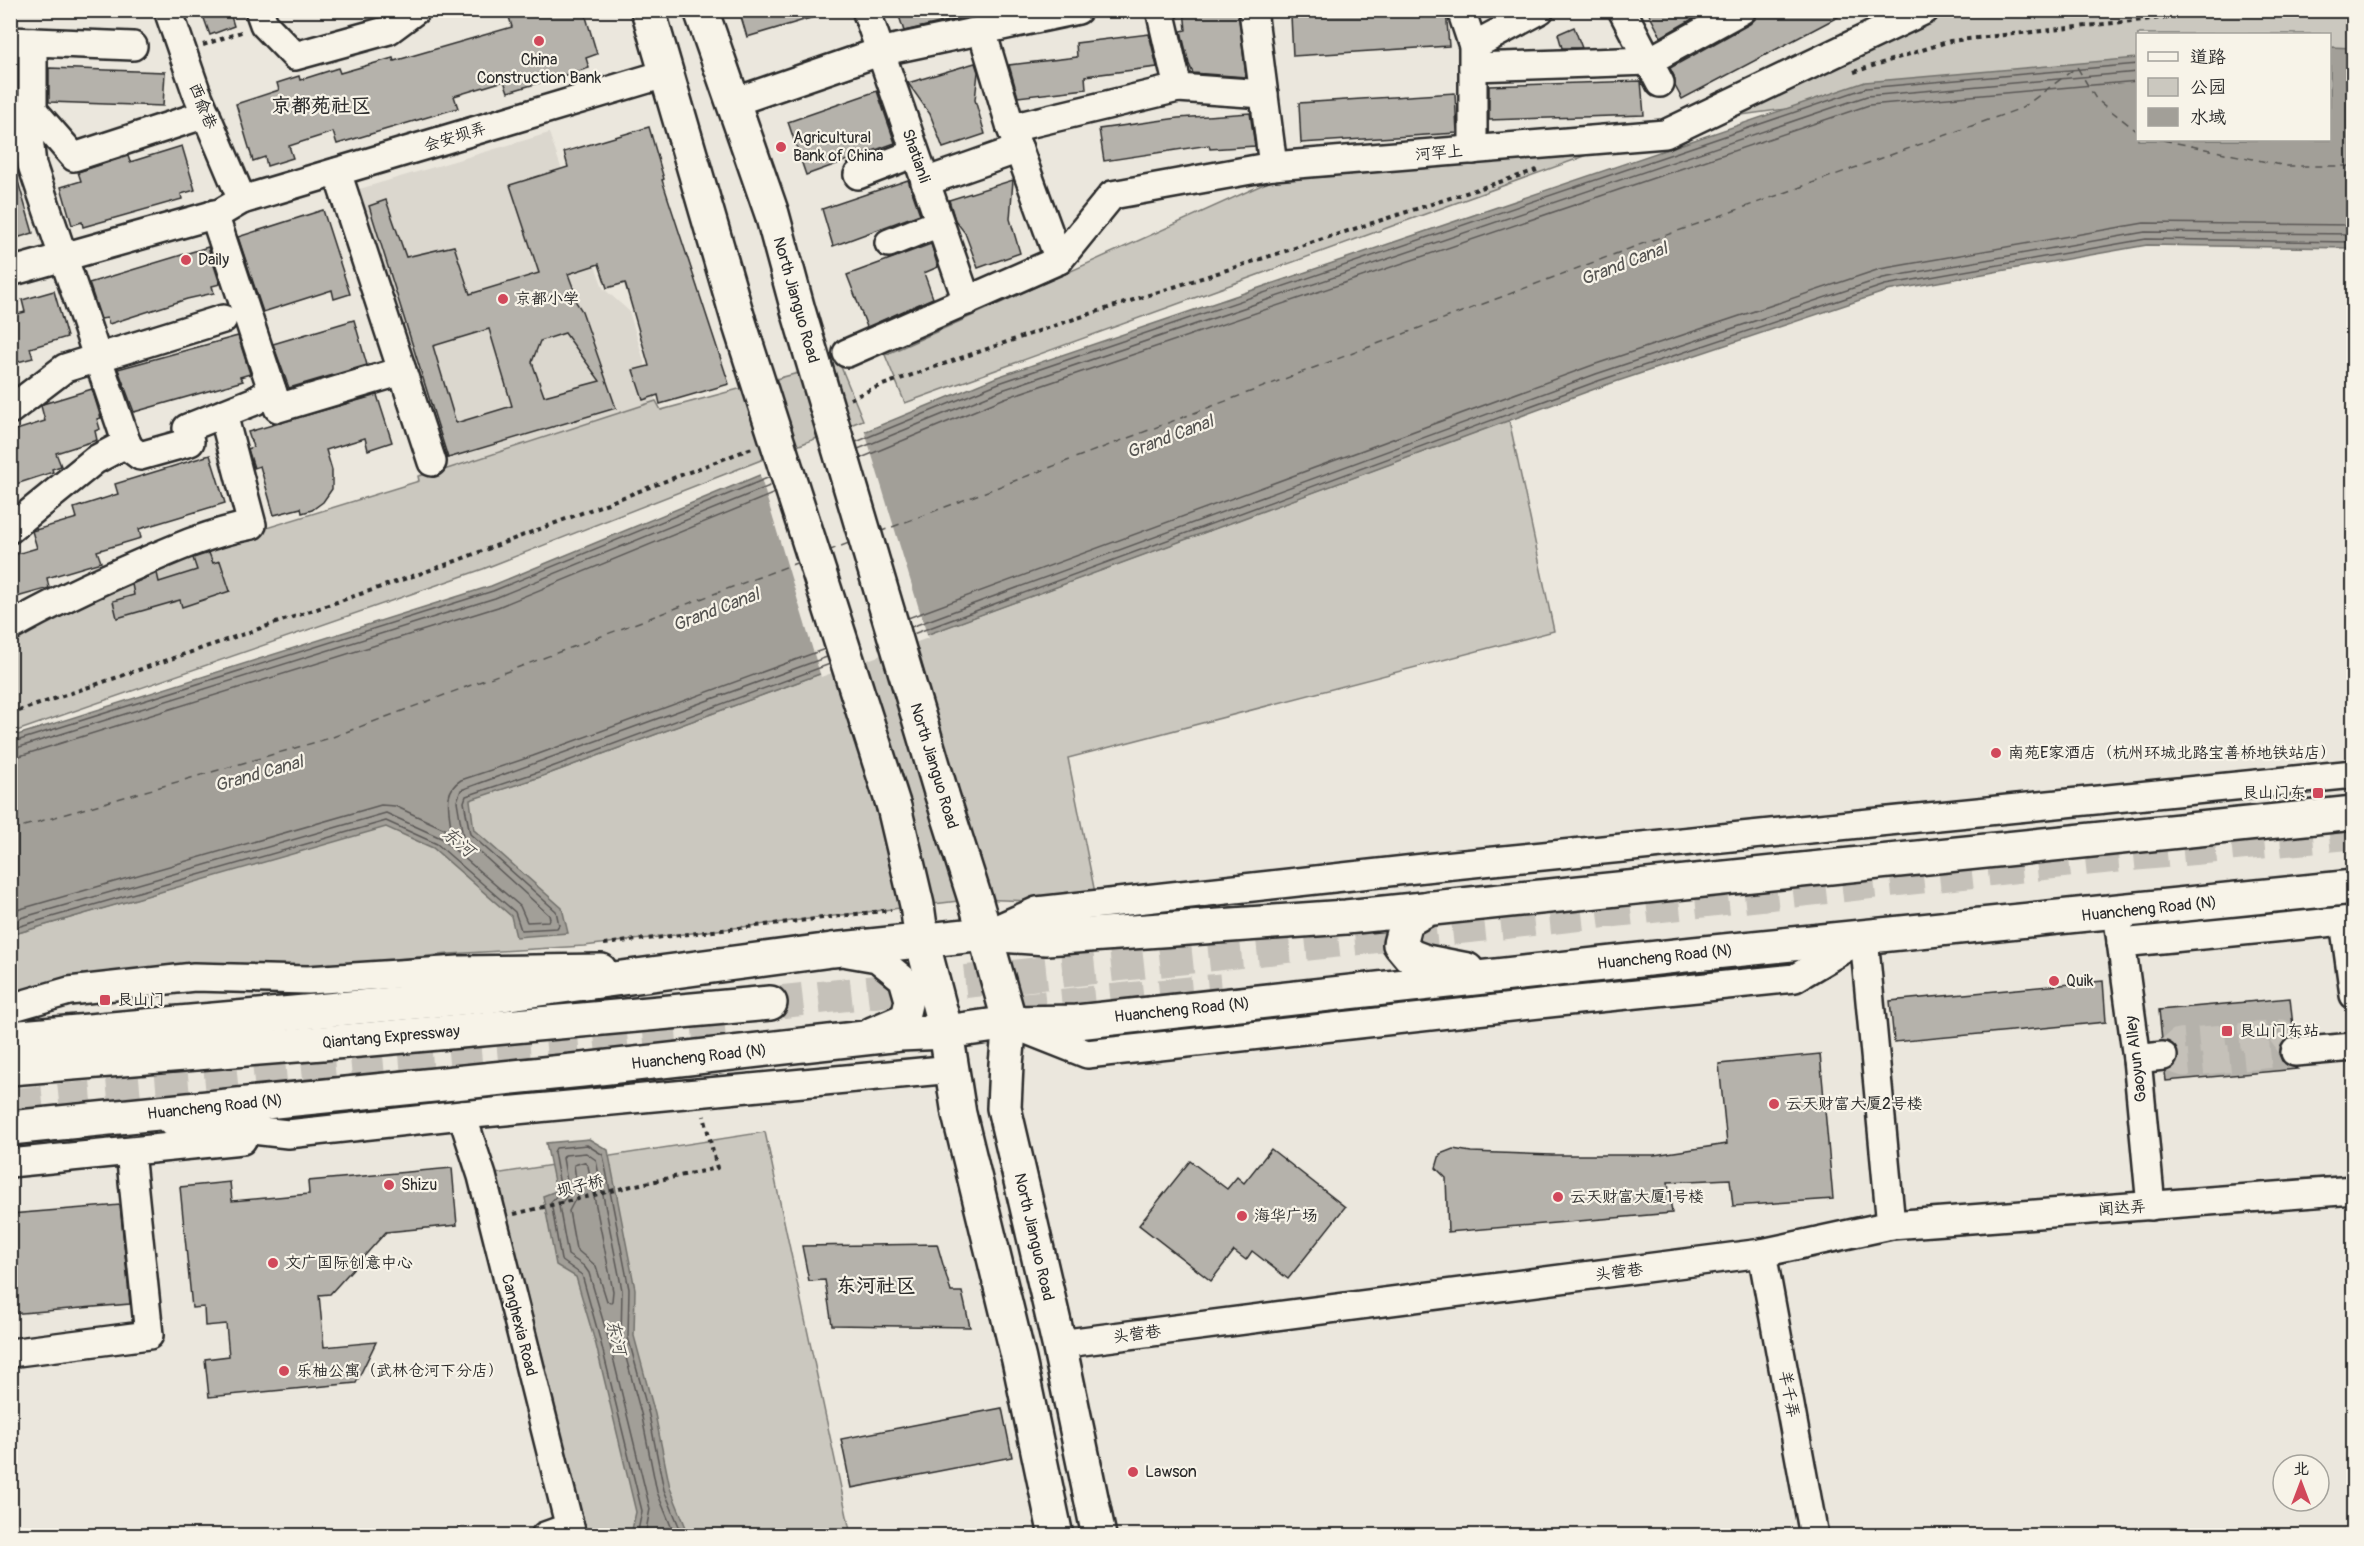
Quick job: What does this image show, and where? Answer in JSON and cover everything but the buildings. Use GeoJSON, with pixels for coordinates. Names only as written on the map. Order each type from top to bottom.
{"type":"FeatureCollection","features":[{"type":"Feature","properties":{"kind":"main road"},"geometry":{"type":"LineString","coordinates":[[648,10],[738,319],[894,807],[917,905],[922,941],[946,1032],[959,1114],[1019,1360],[1056,1536]]}},
{"type":"Feature","properties":{"kind":"main road","name":"North Jianguo Road"},"geometry":{"type":"LineString","coordinates":[[701,10],[731,103],[772,214],[798,310],[1010,1023],[1005,1064],[1004,1108],[1059,1344],[1099,1536]]}},
{"type":"Feature","properties":{"kind":"main road"},"geometry":{"type":"LineString","coordinates":[[10,1038],[495,994],[832,950],[985,934],[1046,938],[1346,917],[2354,813]]}},
{"type":"Feature","properties":{"kind":"main road","name":"Huancheng Road (N)"},"geometry":{"type":"LineString","coordinates":[[10,1128],[582,1070],[900,1034],[946,1032],[1010,1023],[1077,1022],[1864,938],[2119,927],[2354,887]]}},
{"type":"Feature","properties":{"kind":"main road"},"geometry":{"type":"LineString","coordinates":[[1429,908],[1407,921],[1400,944],[1410,956],[1426,962],[1493,976]]}},
{"type":"Feature","properties":{"kind":"main road","name":"Qiantang Expressway"},"geometry":{"type":"LineString","coordinates":[[10,1068],[360,1040],[770,1003]]}},
{"type":"Feature","properties":{"kind":"main road"},"geometry":{"type":"LineString","coordinates":[[10,1045],[360,1040]]}},
{"type":"Feature","properties":{"kind":"street","name":"西俞巷"},"geometry":{"type":"LineString","coordinates":[[168,10],[206,114],[242,200]]}},
{"type":"Feature","properties":{"kind":"street"},"geometry":{"type":"LineString","coordinates":[[262,17],[295,57],[389,30],[416,10]]}},
{"type":"Feature","properties":{"kind":"street","name":"Shatianli"},"geometry":{"type":"LineString","coordinates":[[866,10],[967,301]]}},
{"type":"Feature","properties":{"kind":"street"},"geometry":{"type":"LineString","coordinates":[[1160,10],[1178,87]]}},
{"type":"Feature","properties":{"kind":"street"},"geometry":{"type":"LineString","coordinates":[[1253,10],[1272,166]]}},
{"type":"Feature","properties":{"kind":"street"},"geometry":{"type":"LineString","coordinates":[[1461,10],[1473,57],[1473,150]]}},
{"type":"Feature","properties":{"kind":"street"},"geometry":{"type":"LineString","coordinates":[[1473,57],[1540,10]]}},
{"type":"Feature","properties":{"kind":"street"},"geometry":{"type":"LineString","coordinates":[[1622,10],[1655,72]]}},
{"type":"Feature","properties":{"kind":"street"},"geometry":{"type":"LineString","coordinates":[[1473,57],[1655,72],[1742,10]]}},
{"type":"Feature","properties":{"kind":"street","name":"河罕上"},"geometry":{"type":"LineString","coordinates":[[847,353],[1059,260],[1112,195],[1272,166],[1665,134],[1925,10]]}},
{"type":"Feature","properties":{"kind":"street"},"geometry":{"type":"LineString","coordinates":[[731,103],[879,52],[1077,11]]}},
{"type":"Feature","properties":{"kind":"street"},"geometry":{"type":"LineString","coordinates":[[982,31],[1015,139],[1059,260]]}},
{"type":"Feature","properties":{"kind":"street"},"geometry":{"type":"LineString","coordinates":[[133,46],[22,42],[33,110],[29,138],[21,164],[63,257],[127,443],[140,456],[190,442],[187,428],[255,401],[272,390]]}},
{"type":"Feature","properties":{"kind":"street","name":"会安坝弄"},"geometry":{"type":"LineString","coordinates":[[10,272],[214,214],[242,200],[668,73]]}},
{"type":"Feature","properties":{"kind":"street"},"geometry":{"type":"LineString","coordinates":[[925,182],[1015,139],[1178,87],[1264,94]]}},
{"type":"Feature","properties":{"kind":"street"},"geometry":{"type":"LineString","coordinates":[[33,110],[74,157],[206,114]]}},
{"type":"Feature","properties":{"kind":"street"},"geometry":{"type":"LineString","coordinates":[[858,175],[915,153]]}},
{"type":"Feature","properties":{"kind":"street"},"geometry":{"type":"LineString","coordinates":[[337,172],[432,462]]}},
{"type":"Feature","properties":{"kind":"street"},"geometry":{"type":"LineString","coordinates":[[214,214],[278,408],[402,371]]}},
{"type":"Feature","properties":{"kind":"street"},"geometry":{"type":"LineString","coordinates":[[889,243],[939,223]]}},
{"type":"Feature","properties":{"kind":"street"},"geometry":{"type":"LineString","coordinates":[[10,410],[65,368],[97,356],[222,319]]}},
{"type":"Feature","properties":{"kind":"street"},"geometry":{"type":"LineString","coordinates":[[10,627],[60,599],[189,542],[218,531],[252,525],[224,414]]}},
{"type":"Feature","properties":{"kind":"street"},"geometry":{"type":"LineString","coordinates":[[10,529],[95,460],[127,443]]}},
{"type":"Feature","properties":{"kind":"street"},"geometry":{"type":"LineString","coordinates":[[985,934],[1037,911],[1424,868],[2354,774]]}},
{"type":"Feature","properties":{"kind":"street"},"geometry":{"type":"LineString","coordinates":[[1424,868],[1429,908]]}},
{"type":"Feature","properties":{"kind":"street"},"geometry":{"type":"LineString","coordinates":[[2119,927],[2349,920],[2354,995]]}},
{"type":"Feature","properties":{"kind":"street","name":"Gaoyun Alley"},"geometry":{"type":"LineString","coordinates":[[2119,927],[2137,1059],[2151,1206]]}},
{"type":"Feature","properties":{"kind":"street"},"geometry":{"type":"LineString","coordinates":[[1010,1023],[1087,1054],[1795,978],[1864,938],[1891,1225]]}},
{"type":"Feature","properties":{"kind":"street"},"geometry":{"type":"LineString","coordinates":[[832,950],[877,958],[903,979],[909,1000],[904,1017],[880,1029],[839,1042]]}},
{"type":"Feature","properties":{"kind":"street"},"geometry":{"type":"LineString","coordinates":[[10,1008],[69,991],[194,977],[308,980],[459,970],[702,967]]}},
{"type":"Feature","properties":{"kind":"street"},"geometry":{"type":"LineString","coordinates":[[2295,1052],[2354,1047]]}},
{"type":"Feature","properties":{"kind":"street"},"geometry":{"type":"LineString","coordinates":[[2137,1059],[2163,1056]]}},
{"type":"Feature","properties":{"kind":"street"},"geometry":{"type":"LineString","coordinates":[[10,1163],[462,1115],[953,1069]]}},
{"type":"Feature","properties":{"kind":"street"},"geometry":{"type":"LineString","coordinates":[[534,1108],[582,1070]]}},
{"type":"Feature","properties":{"kind":"street","name":"Canghexia Road"},"geometry":{"type":"LineString","coordinates":[[462,1115],[482,1176],[571,1531]]}},
{"type":"Feature","properties":{"kind":"street"},"geometry":{"type":"LineString","coordinates":[[127,1116],[288,1134]]}},
{"type":"Feature","properties":{"kind":"street"},"geometry":{"type":"LineString","coordinates":[[10,1353],[149,1335],[130,1152]]}},
{"type":"Feature","properties":{"kind":"street","name":"闻达弄"},"geometry":{"type":"LineString","coordinates":[[1891,1225],[2354,1190]]}},
{"type":"Feature","properties":{"kind":"street","name":"头营巷"},"geometry":{"type":"LineString","coordinates":[[1059,1344],[1762,1253],[1891,1225]]}},
{"type":"Feature","properties":{"kind":"street","name":"羊千弄"},"geometry":{"type":"LineString","coordinates":[[1762,1253],[1814,1536]]}},
{"type":"Feature","properties":{"kind":"street"},"geometry":{"type":"LineString","coordinates":[[545,1536],[571,1531]]}},
{"type":"Feature","properties":{"kind":"path"},"geometry":{"type":"LineString","coordinates":[[1848,74],[1950,41],[2215,12],[2354,14]]}},
{"type":"Feature","properties":{"kind":"path"},"geometry":{"type":"LineString","coordinates":[[182,52],[262,17]]}},
{"type":"Feature","properties":{"kind":"path"},"geometry":{"type":"LineString","coordinates":[[843,403],[874,388],[1062,322],[1539,170]]}},
{"type":"Feature","properties":{"kind":"path"},"geometry":{"type":"LineString","coordinates":[[10,714],[448,564],[761,443]]}},
{"type":"Feature","properties":{"kind":"path","name":"坝子桥"},"geometry":{"type":"LineString","coordinates":[[530,1211],[717,1168],[701,1105]]}},
{"type":"Feature","properties":{"kind":"shaded area","name":"京都小学"},"geometry":{"type":"Polygon","coordinates":[[[549,133],[603,288],[629,311],[656,401],[444,470],[356,190],[549,133]]]}},
{"type":"Feature","properties":{"kind":"green space"},"geometry":{"type":"Polygon","coordinates":[[[1932,11],[2353,11],[2353,51],[2331,51],[2331,33],[2136,33],[2136,61],[1712,119],[1932,11]]]}},
{"type":"Feature","properties":{"kind":"green space"},"geometry":{"type":"Polygon","coordinates":[[[1596,152],[905,403],[885,355],[1275,179],[1596,152]]]}},
{"type":"Feature","properties":{"kind":"green space"},"geometry":{"type":"Polygon","coordinates":[[[839,362],[863,420],[483,569],[11,733],[10,632],[192,551],[419,481],[418,476],[444,470],[656,401],[661,410],[839,362]]]}},
{"type":"Feature","properties":{"kind":"green space"},"geometry":{"type":"Polygon","coordinates":[[[1509,420],[1554,631],[1068,758],[1096,898],[1035,901],[975,899],[584,946],[449,954],[11,997],[11,935],[386,826],[540,777],[1509,420]]]}},
{"type":"Feature","properties":{"kind":"green space"},"geometry":{"type":"Polygon","coordinates":[[[765,1132],[851,1535],[572,1535],[482,1176],[765,1132]]]}},
{"type":"Feature","properties":{"kind":"water"},"geometry":{"type":"Polygon","coordinates":[[[2331,47],[2353,48],[2353,248],[2147,245],[1887,291],[1600,387],[540,777],[470,800],[474,830],[562,908],[568,933],[516,937],[511,916],[433,848],[386,827],[11,935],[11,737],[491,586],[997,377],[1865,82],[2136,58],[2136,141],[2331,141],[2331,47]]]}},
{"type":"Feature","properties":{"kind":"water","name":"东河"},"geometry":{"type":"Polygon","coordinates":[[[589,1139],[608,1150],[635,1289],[634,1336],[655,1414],[670,1488],[689,1535],[629,1535],[636,1512],[596,1345],[576,1277],[556,1265],[543,1196],[556,1191],[546,1143],[589,1139]]]}},
{"type":"Feature","properties":{"kind":"pier"},"geometry":{"type":"Polygon","coordinates":[[[864,429],[928,638],[821,677],[759,472],[864,429]]]}},
{"type":"Feature","properties":{"kind":"ferry route"},"geometry":{"type":"LineString","coordinates":[[879,532],[1647,242],[2022,108],[2077,67],[2096,99],[2136,130]]}},
{"type":"Feature","properties":{"kind":"ferry route"},"geometry":{"type":"LineString","coordinates":[[2168,141],[2286,166],[2354,166]]}},
{"type":"Feature","properties":{"kind":"ferry route"},"geometry":{"type":"LineString","coordinates":[[828,551],[849,543]]}},
{"type":"Feature","properties":{"kind":"ferry route"},"geometry":{"type":"LineString","coordinates":[[10,830],[330,738],[799,562]]}},
{"type":"Feature","properties":{"kind":"tunnel"},"geometry":{"type":"LineString","coordinates":[[770,1003],[2077,860],[2354,833]]}},
{"type":"Feature","properties":{"kind":"tunnel"},"geometry":{"type":"LineString","coordinates":[[1013,1010],[1221,990]]}},
{"type":"Feature","properties":{"kind":"tunnel"},"geometry":{"type":"LineString","coordinates":[[2163,1056],[2179,1042],[2281,1033],[2295,1052]]}},
{"type":"Feature","properties":{"kind":"tunnel"},"geometry":{"type":"LineString","coordinates":[[10,1105],[729,1038]]}},
{"type":"Feature","properties":{"kind":"tunnel"},"geometry":{"type":"LineString","coordinates":[[2163,1056],[2184,1063],[2295,1052]]}},
{"type":"Feature","properties":{"kind":"place","name":"China Construction Bank"},"geometry":{"type":"Point","coordinates":[539,41]}},
{"type":"Feature","properties":{"kind":"place","name":"Agricultural Bank of China"},"geometry":{"type":"Point","coordinates":[781,147]}},
{"type":"Feature","properties":{"kind":"place","name":"Daily"},"geometry":{"type":"Point","coordinates":[186,260]}},
{"type":"Feature","properties":{"kind":"place","name":"京都小学"},"geometry":{"type":"Point","coordinates":[503,299]}},
{"type":"Feature","properties":{"kind":"place","name":"南苑E家酒店（杭州环城北路宝善桥地铁站店）"},"geometry":{"type":"Point","coordinates":[1996,753]}},
{"type":"Feature","properties":{"kind":"place","name":"艮山门东"},"geometry":{"type":"Point","coordinates":[2318,793]}},
{"type":"Feature","properties":{"kind":"place","name":"Quik"},"geometry":{"type":"Point","coordinates":[2054,981]}},
{"type":"Feature","properties":{"kind":"place","name":"艮山门"},"geometry":{"type":"Point","coordinates":[105,1000]}},
{"type":"Feature","properties":{"kind":"place","name":"艮山门东站"},"geometry":{"type":"Point","coordinates":[2227,1031]}},
{"type":"Feature","properties":{"kind":"place","name":"云天财富大厦2号楼"},"geometry":{"type":"Point","coordinates":[1774,1104]}},
{"type":"Feature","properties":{"kind":"place","name":"Shizu"},"geometry":{"type":"Point","coordinates":[389,1185]}},
{"type":"Feature","properties":{"kind":"place","name":"云天财富大厦1号楼"},"geometry":{"type":"Point","coordinates":[1558,1197]}},
{"type":"Feature","properties":{"kind":"place","name":"海华广场"},"geometry":{"type":"Point","coordinates":[1242,1216]}},
{"type":"Feature","properties":{"kind":"place","name":"文广国际创意中心"},"geometry":{"type":"Point","coordinates":[273,1263]}},
{"type":"Feature","properties":{"kind":"place","name":"乐柚公寓（武林仓河下分店）"},"geometry":{"type":"Point","coordinates":[284,1371]}},
{"type":"Feature","properties":{"kind":"place","name":"Lawson"},"geometry":{"type":"Point","coordinates":[1133,1472]}},
{"type":"Feature","properties":{"kind":"district","name":"京都苑社区"},"geometry":{"type":"Point","coordinates":[321,105]}},
{"type":"Feature","properties":{"kind":"district","name":"东河社区"},"geometry":{"type":"Point","coordinates":[876,1285]}},
{"type":"Feature","properties":{"kind":"water label","name":"Grand Canal"},"geometry":{"type":"Point","coordinates":[1624,264]}},
{"type":"Feature","properties":{"kind":"water label","name":"Grand Canal"},"geometry":{"type":"Point","coordinates":[1170,437]}},
{"type":"Feature","properties":{"kind":"water label","name":"Grand Canal"},"geometry":{"type":"Point","coordinates":[716,610]}},
{"type":"Feature","properties":{"kind":"water label","name":"Grand Canal"},"geometry":{"type":"Point","coordinates":[259,774]}}]}
